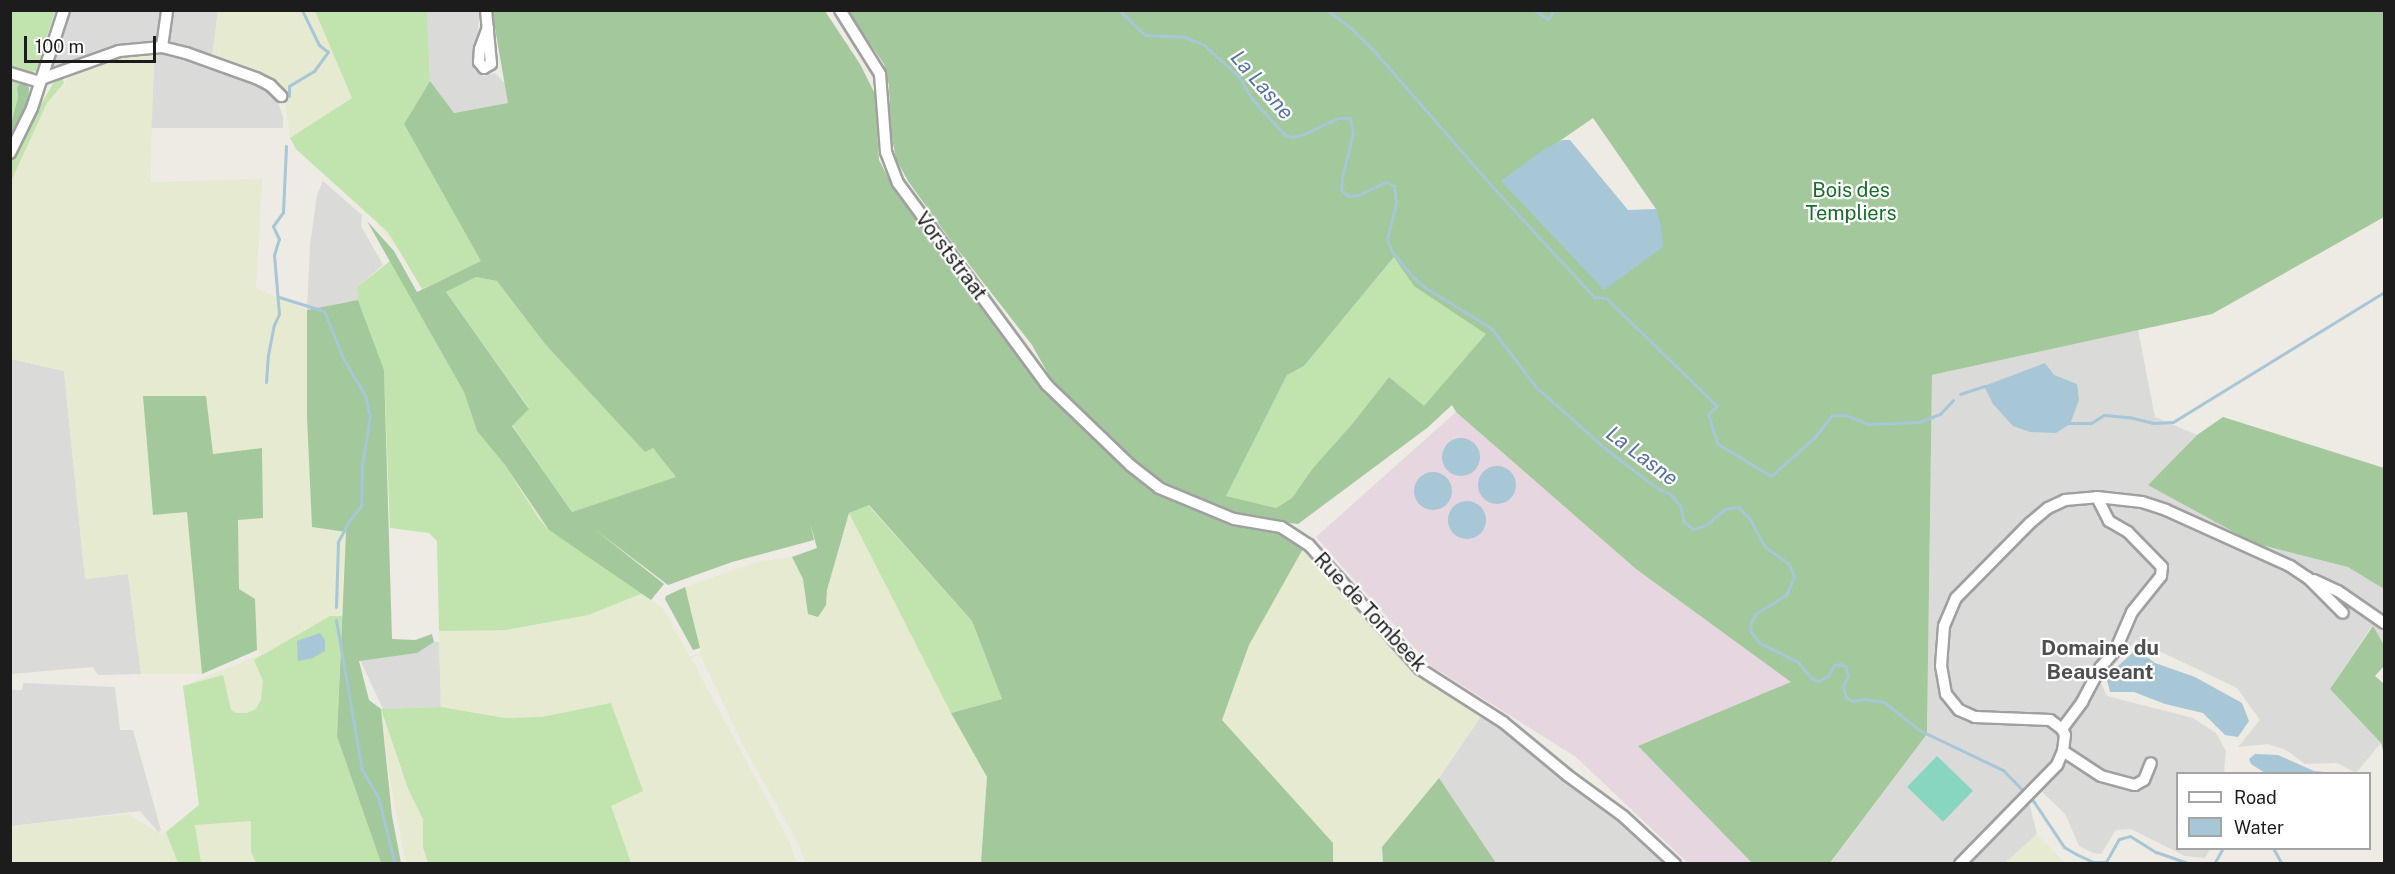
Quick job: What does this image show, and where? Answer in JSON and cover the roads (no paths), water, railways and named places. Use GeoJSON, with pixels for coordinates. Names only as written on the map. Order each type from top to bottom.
{"type":"FeatureCollection","features":[{"type":"Feature","properties":{"kind":"street"},"geometry":{"type":"LineString","coordinates":[[10,153],[32,108],[64,10]]}},
{"type":"Feature","properties":{"kind":"street"},"geometry":{"type":"LineString","coordinates":[[162,47],[167,10]]}},
{"type":"Feature","properties":{"kind":"street"},"geometry":{"type":"LineString","coordinates":[[486,10],[488,27]]}},
{"type":"Feature","properties":{"kind":"street","name":"Vorststraat"},"geometry":{"type":"LineString","coordinates":[[840,10],[880,74],[886,152],[898,183],[1047,385],[1130,465]]}},
{"type":"Feature","properties":{"kind":"street"},"geometry":{"type":"LineString","coordinates":[[10,73],[40,80],[119,51],[162,47],[186,53],[256,78],[270,85],[281,96]]}},
{"type":"Feature","properties":{"kind":"street","name":"Rue de Tombeek"},"geometry":{"type":"LineString","coordinates":[[1130,465],[1159,488],[1234,519],[1281,528],[1309,545],[1420,669],[1503,722],[1567,775],[1623,816],[1675,864]]}},
{"type":"Feature","properties":{"kind":"street"},"geometry":{"type":"LineString","coordinates":[[2062,729],[2082,702],[2101,667],[2116,649],[2132,612],[2161,576],[2162,567],[2128,532],[2109,521],[2097,497]]}},
{"type":"Feature","properties":{"kind":"street"},"geometry":{"type":"LineString","coordinates":[[1960,864],[2057,765],[2063,751],[2065,735],[2062,729],[2043,718],[1976,717],[1959,710],[1946,693],[1941,666],[1942,639],[1949,611],[1956,598],[2030,523],[2048,508],[2065,501],[2097,497],[2142,502],[2166,510],[2290,566],[2308,578],[2338,591],[2385,623]]}},
{"type":"Feature","properties":{"kind":"street"},"geometry":{"type":"LineString","coordinates":[[2308,578],[2343,613]]}},
{"type":"Feature","properties":{"kind":"street"},"geometry":{"type":"LineString","coordinates":[[2063,751],[2101,776],[2135,785],[2144,780],[2151,763]]}},
{"type":"Feature","properties":{"kind":"water"},"geometry":{"type":"Polygon","coordinates":[[[1562,140],[1570,140],[1628,210],[1656,209],[1663,247],[1604,290],[1501,181],[1543,150],[1562,140]]]}},
{"type":"Feature","properties":{"kind":"water"},"geometry":{"type":"Polygon","coordinates":[[[2045,363],[2054,375],[2077,384],[2079,400],[2070,424],[2056,433],[2030,432],[2013,426],[1993,404],[1984,386],[2045,363]]]}},
{"type":"Feature","properties":{"kind":"water"},"geometry":{"type":"Polygon","coordinates":[[[1461,438],[1468,439],[1474,444],[1479,450],[1479,464],[1474,470],[1468,475],[1461,476],[1454,475],[1448,470],[1443,464],[1442,457],[1443,450],[1448,444],[1454,439],[1461,438]]]}},
{"type":"Feature","properties":{"kind":"water"},"geometry":{"type":"Polygon","coordinates":[[[1497,466],[1504,467],[1510,472],[1515,478],[1515,492],[1510,498],[1504,503],[1497,504],[1490,503],[1484,498],[1479,492],[1478,485],[1479,478],[1484,472],[1490,467],[1497,466]]]}},
{"type":"Feature","properties":{"kind":"water"},"geometry":{"type":"Polygon","coordinates":[[[1433,472],[1440,473],[1446,478],[1451,484],[1451,498],[1446,504],[1440,509],[1433,510],[1426,509],[1420,504],[1415,498],[1414,491],[1415,484],[1420,478],[1426,473],[1433,472]]]}},
{"type":"Feature","properties":{"kind":"water"},"geometry":{"type":"Polygon","coordinates":[[[1467,501],[1474,502],[1480,507],[1485,513],[1485,527],[1480,533],[1474,538],[1467,539],[1460,538],[1454,533],[1449,527],[1448,520],[1449,513],[1454,507],[1460,502],[1467,501]]]}},
{"type":"Feature","properties":{"kind":"water"},"geometry":{"type":"Polygon","coordinates":[[[320,633],[325,640],[325,651],[313,658],[298,661],[297,641],[320,633]]]}},
{"type":"Feature","properties":{"kind":"water"},"geometry":{"type":"Polygon","coordinates":[[[2137,649],[2155,663],[2195,677],[2242,703],[2249,721],[2238,737],[2225,735],[2203,713],[2165,704],[2134,692],[2110,692],[2107,680],[2109,674],[2137,649]]]}},
{"type":"Feature","properties":{"kind":"water"},"geometry":{"type":"Polygon","coordinates":[[[2255,754],[2278,755],[2314,771],[2326,772],[2263,772],[2251,764],[2249,759],[2255,754]]]}},
{"type":"Feature","properties":{"kind":"waterway"},"geometry":{"type":"LineString","coordinates":[[289,96],[289,86],[314,71],[328,52],[319,45],[302,10]]}},
{"type":"Feature","properties":{"kind":"waterway","name":"La Lasne"},"geometry":{"type":"LineString","coordinates":[[1119,10],[1145,35],[1185,37],[1204,45],[1239,77],[1252,99],[1285,135],[1293,137],[1339,118],[1350,118],[1353,133],[1341,190],[1349,196],[1359,195],[1386,182],[1394,186],[1396,203],[1387,239],[1392,252],[1412,276],[1426,288],[1491,328],[1536,387],[1607,450],[1657,488],[1670,494],[1680,505],[1684,522],[1693,529],[1706,525],[1725,509],[1738,507],[1749,518],[1765,547],[1789,564],[1794,577],[1786,595],[1756,614],[1751,622],[1750,631],[1760,643],[1798,662],[1811,678],[1819,681],[1828,676],[1834,665],[1841,664],[1846,667],[1848,675],[1843,686],[1846,698],[1853,701],[1864,699],[1884,702],[1919,730],[2003,770],[2034,802],[2064,847],[2076,854],[2093,862],[2106,862],[2119,839],[2130,836],[2156,852],[2190,864]]}},
{"type":"Feature","properties":{"kind":"waterway"},"geometry":{"type":"LineString","coordinates":[[1327,10],[1352,29],[1375,52],[1490,184],[1594,297],[1606,298],[1717,406],[1708,414],[1718,444],[1771,476],[1814,438],[1832,415],[1845,415],[1869,424],[1919,422],[1940,414],[1953,400]]}},
{"type":"Feature","properties":{"kind":"waterway"},"geometry":{"type":"LineString","coordinates":[[1534,10],[1548,19],[1554,10]]}},
{"type":"Feature","properties":{"kind":"waterway"},"geometry":{"type":"LineString","coordinates":[[266,382],[268,355],[274,325],[279,314],[274,255],[279,239],[273,226],[283,212],[286,146]]}},
{"type":"Feature","properties":{"kind":"waterway"},"geometry":{"type":"LineString","coordinates":[[2069,423],[2091,423],[2104,415],[2129,417],[2153,423],[2173,422],[2384,292]]}},
{"type":"Feature","properties":{"kind":"waterway"},"geometry":{"type":"LineString","coordinates":[[279,297],[324,311],[343,358],[365,395],[370,416],[362,465],[361,506],[349,521],[338,542],[336,607]]}},
{"type":"Feature","properties":{"kind":"waterway"},"geometry":{"type":"LineString","coordinates":[[1960,394],[1987,387]]}},
{"type":"Feature","properties":{"kind":"waterway"},"geometry":{"type":"LineString","coordinates":[[336,620],[362,770],[378,797],[395,864]]}},
{"type":"Feature","properties":{"kind":"waterway","name":"La Lasne"},"geometry":{"type":"LineString","coordinates":[[2214,864],[2222,850]]}},
{"type":"Feature","properties":{"kind":"waterway","name":"La Lasne"},"geometry":{"type":"LineString","coordinates":[[2274,850],[2282,864]]}},
{"type":"Feature","properties":{"kind":"district","name":"Domaine du Beauseant"},"geometry":{"type":"Point","coordinates":[2100,660]}},
{"type":"Feature","properties":{"kind":"park label","name":"Bois des Templiers"},"geometry":{"type":"Point","coordinates":[1851,202]}}]}
